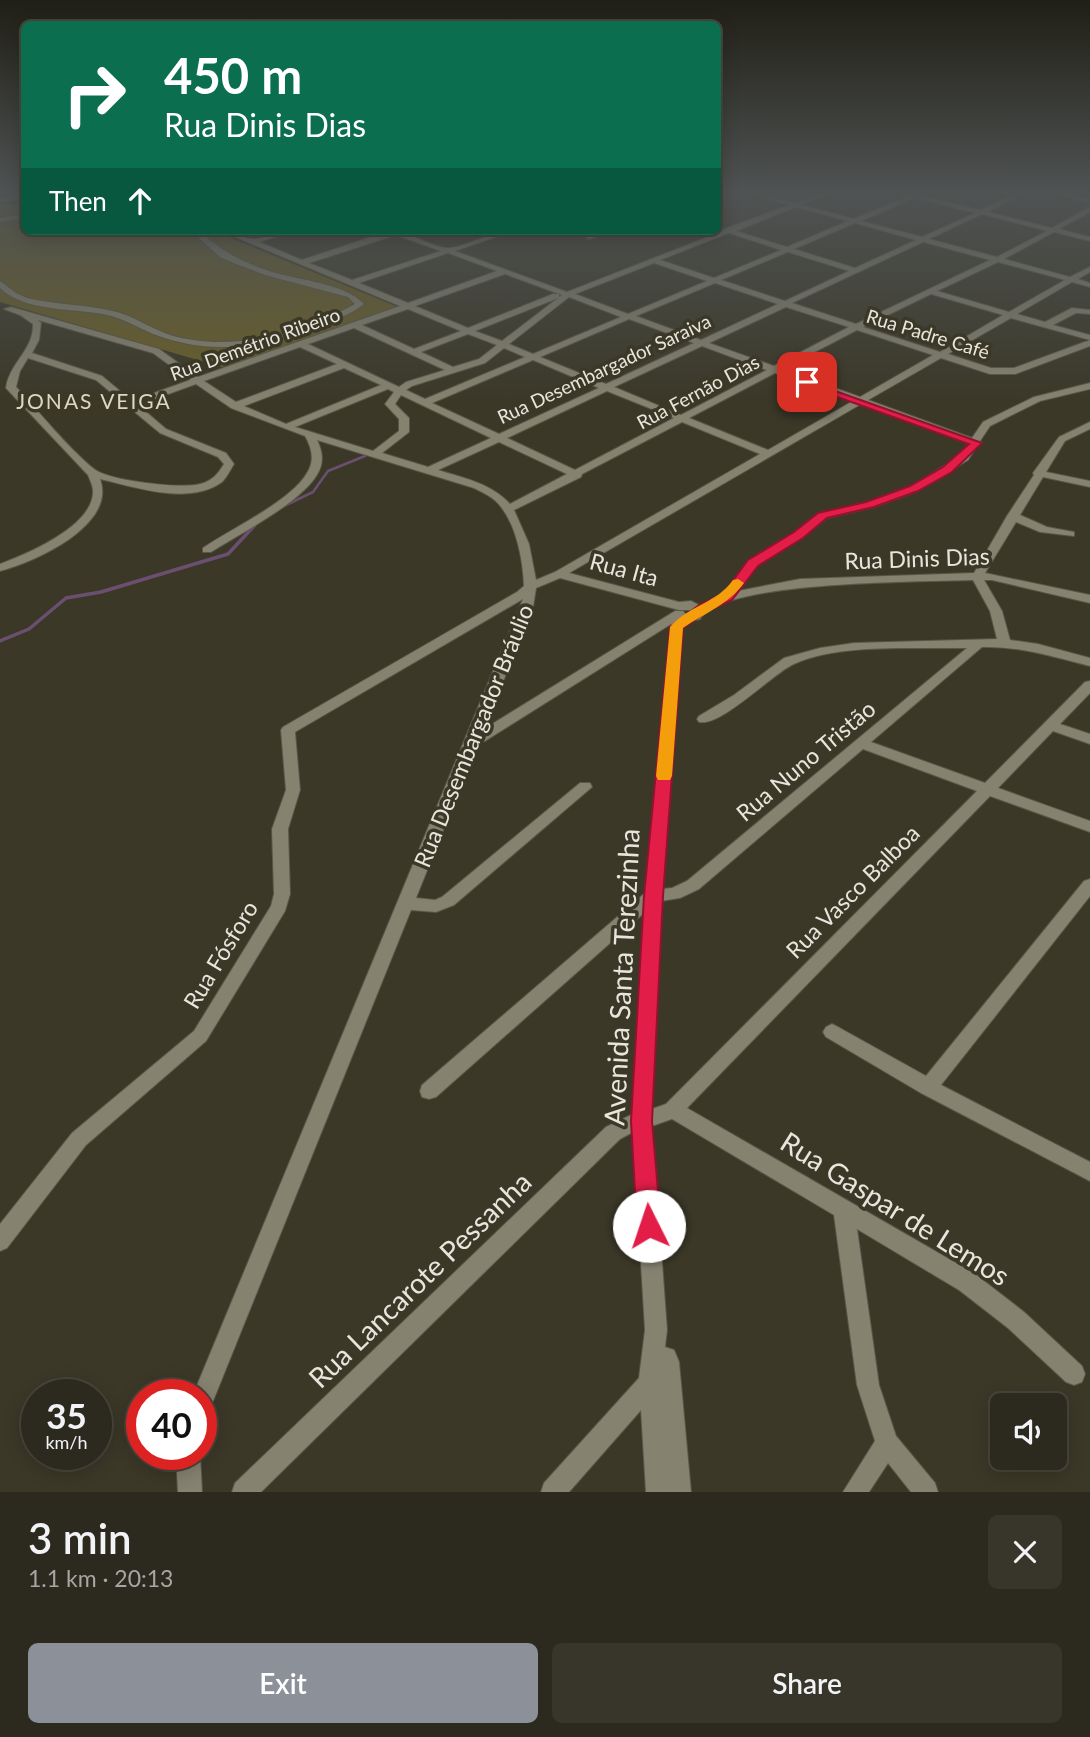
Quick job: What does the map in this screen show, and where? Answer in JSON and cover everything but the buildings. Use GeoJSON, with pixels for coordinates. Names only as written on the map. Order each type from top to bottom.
{"type":"FeatureCollection","features":[{"type":"Feature","properties":{"kind":"street"},"geometry":{"type":"LineString","coordinates":[[0,283],[4,289],[19,298],[113,314],[135,321],[159,334],[222,345],[247,343],[284,333],[360,304],[351,295],[268,274],[239,262]]}},
{"type":"Feature","properties":{"kind":"street"},"geometry":{"type":"LineString","coordinates":[[303,262],[769,454]]}},
{"type":"Feature","properties":{"kind":"street"},"geometry":{"type":"LineString","coordinates":[[351,283],[416,262]]}},
{"type":"Feature","properties":{"kind":"street"},"geometry":{"type":"LineString","coordinates":[[479,262],[977,443]]}},
{"type":"Feature","properties":{"kind":"street"},"geometry":{"type":"LineString","coordinates":[[414,352],[545,305],[564,294],[647,262]]}},
{"type":"Feature","properties":{"kind":"street"},"geometry":{"type":"LineString","coordinates":[[286,427],[450,368],[482,361],[545,305],[564,294],[648,262]]}},
{"type":"Feature","properties":{"kind":"street","name":"Rua Padre Café"},"geometry":{"type":"LineString","coordinates":[[657,262],[855,328],[996,371],[1015,371],[1090,340]]}},
{"type":"Feature","properties":{"kind":"street"},"geometry":{"type":"LineString","coordinates":[[424,403],[759,262]]}},
{"type":"Feature","properties":{"kind":"street"},"geometry":{"type":"LineString","coordinates":[[827,262],[856,271]]}},
{"type":"Feature","properties":{"kind":"street","name":"Rua Desembargador Saraiva"},"geometry":{"type":"LineString","coordinates":[[428,471],[875,262]]}},
{"type":"Feature","properties":{"kind":"street","name":"Rua Fernão Dias"},"geometry":{"type":"LineString","coordinates":[[509,509],[686,419],[855,328],[993,262]]}},
{"type":"Feature","properties":{"kind":"street"},"geometry":{"type":"LineString","coordinates":[[1002,262],[1090,285]]}},
{"type":"Feature","properties":{"kind":"street","name":"Rua Desembargador Bráulio"},"geometry":{"type":"LineString","coordinates":[[211,1379],[408,903],[468,745],[527,607],[531,586],[559,575],[1090,269]]}},
{"type":"Feature","properties":{"kind":"street","name":"Rua Demétrio Ribeiro"},"geometry":{"type":"LineString","coordinates":[[132,404],[506,271]]}},
{"type":"Feature","properties":{"kind":"street"},"geometry":{"type":"LineString","coordinates":[[931,292],[1090,340]]}},
{"type":"Feature","properties":{"kind":"street"},"geometry":{"type":"LineString","coordinates":[[0,318],[11,309]]}},
{"type":"Feature","properties":{"kind":"street"},"geometry":{"type":"LineString","coordinates":[[0,568],[42,551],[78,527],[98,496],[98,481],[93,474],[11,388],[12,377],[38,328],[33,320],[11,309]]}},
{"type":"Feature","properties":{"kind":"street"},"geometry":{"type":"LineString","coordinates":[[11,309],[156,351],[234,407],[286,427],[478,486],[501,500],[509,509],[522,545],[531,586]]}},
{"type":"Feature","properties":{"kind":"street"},"geometry":{"type":"LineString","coordinates":[[1045,326],[1075,310],[1090,312]]}},
{"type":"Feature","properties":{"kind":"street"},"geometry":{"type":"LineString","coordinates":[[355,325],[450,368]]}},
{"type":"Feature","properties":{"kind":"street"},"geometry":{"type":"LineString","coordinates":[[301,344],[577,475]]}},
{"type":"Feature","properties":{"kind":"street"},"geometry":{"type":"LineString","coordinates":[[26,354],[94,376],[167,433],[222,455],[229,464],[227,471],[206,486],[180,491],[93,474]]}},
{"type":"Feature","properties":{"kind":"street"},"geometry":{"type":"LineString","coordinates":[[234,407],[343,365]]}},
{"type":"Feature","properties":{"kind":"street"},"geometry":{"type":"LineString","coordinates":[[734,593],[753,563],[799,535],[823,516],[870,505],[914,489],[948,470],[977,443],[981,428],[986,424],[1037,399],[1089,386]]}},
{"type":"Feature","properties":{"kind":"street"},"geometry":{"type":"LineString","coordinates":[[371,453],[406,428],[404,418],[390,404],[393,389]]}},
{"type":"Feature","properties":{"kind":"street"},"geometry":{"type":"LineString","coordinates":[[1004,643],[996,611],[977,577],[1038,473],[1062,439],[1090,425]]}},
{"type":"Feature","properties":{"kind":"street"},"geometry":{"type":"LineString","coordinates":[[207,550],[294,492],[310,477],[317,460],[314,442],[309,434]]}},
{"type":"Feature","properties":{"kind":"street"},"geometry":{"type":"LineString","coordinates":[[1038,473],[1090,484]]}},
{"type":"Feature","properties":{"kind":"street"},"geometry":{"type":"LineString","coordinates":[[1012,516],[1044,530],[1070,534]]}},
{"type":"Feature","properties":{"kind":"street","name":"Rua Ita"},"geometry":{"type":"LineString","coordinates":[[559,575],[685,614]]}},
{"type":"Feature","properties":{"kind":"street","name":"Rua Dinis Dias"},"geometry":{"type":"LineString","coordinates":[[468,745],[685,614],[734,593],[800,583],[977,577],[1007,578],[1090,599]]}},
{"type":"Feature","properties":{"kind":"street","name":"Rua Fósforo"},"geometry":{"type":"LineString","coordinates":[[0,1241],[79,1139],[200,1036],[279,908],[282,894],[280,829],[293,790],[288,730],[499,599],[531,586]]}},
{"type":"Feature","properties":{"kind":"street","name":"Avenida Santa Terezinha"},"geometry":{"type":"LineString","coordinates":[[658,1492],[650,1379],[656,1331],[642,1121],[653,896],[685,614]]}},
{"type":"Feature","properties":{"kind":"street","name":"Rua Nuno Tristão"},"geometry":{"type":"LineString","coordinates":[[653,896],[674,894],[693,885],[980,643]]}},
{"type":"Feature","properties":{"kind":"street"},"geometry":{"type":"LineString","coordinates":[[704,719],[799,656],[854,647],[1004,643],[1038,648],[1090,662]]}},
{"type":"Feature","properties":{"kind":"street","name":"Rua Vasco Balboa"},"geometry":{"type":"LineString","coordinates":[[642,1121],[673,1110],[1090,685]]}},
{"type":"Feature","properties":{"kind":"street"},"geometry":{"type":"LineString","coordinates":[[1051,726],[1090,739]]}},
{"type":"Feature","properties":{"kind":"street"},"geometry":{"type":"LineString","coordinates":[[862,744],[1090,827]]}},
{"type":"Feature","properties":{"kind":"street"},"geometry":{"type":"LineString","coordinates":[[408,903],[436,906],[448,901],[585,787]]}},
{"type":"Feature","properties":{"kind":"street"},"geometry":{"type":"LineString","coordinates":[[928,1087],[1090,885]]}},
{"type":"Feature","properties":{"kind":"street"},"geometry":{"type":"LineString","coordinates":[[429,1091],[653,896]]}},
{"type":"Feature","properties":{"kind":"street"},"geometry":{"type":"LineString","coordinates":[[832,1032],[928,1087],[1090,1172]]}},
{"type":"Feature","properties":{"kind":"street","name":"Rua Gaspar de Lemos"},"geometry":{"type":"LineString","coordinates":[[673,1110],[967,1282],[1016,1320],[1074,1374]]}},
{"type":"Feature","properties":{"kind":"street","name":"Rua Lancarote Pessanha"},"geometry":{"type":"LineString","coordinates":[[244,1492],[613,1133],[632,1122],[642,1121]]}},
{"type":"Feature","properties":{"kind":"street"},"geometry":{"type":"LineString","coordinates":[[844,1212],[868,1385],[887,1443],[926,1492]]}},
{"type":"Feature","properties":{"kind":"street","name":"Avenida Santa Terezinha"},"geometry":{"type":"LineString","coordinates":[[656,1331],[668,1362],[679,1492]]}},
{"type":"Feature","properties":{"kind":"street"},"geometry":{"type":"LineString","coordinates":[[553,1492],[650,1379],[668,1362]]}},
{"type":"Feature","properties":{"kind":"street"},"geometry":{"type":"LineString","coordinates":[[855,1492],[887,1443]]}},
{"type":"Feature","properties":{"kind":"street"},"geometry":{"type":"LineString","coordinates":[[189,1470],[190,1492]]}},
{"type":"Feature","properties":{"kind":"shaded area"},"geometry":{"type":"Polygon","coordinates":[[[0,262],[288,262],[398,307],[225,368],[0,302],[0,262]]]}},
{"type":"Feature","properties":{"kind":"waterway"},"geometry":{"type":"LineString","coordinates":[[282,507],[313,492],[328,471],[365,456]]}},
{"type":"Feature","properties":{"kind":"waterway"},"geometry":{"type":"LineString","coordinates":[[0,641],[29,629],[66,598],[101,592],[228,554],[255,525]]}},
{"type":"Feature","properties":{"kind":"slow traffic"},"geometry":{"type":"LineString","coordinates":[[664,776],[677,627],[688,617],[728,597],[738,583]]}},
{"type":"Feature","properties":{"kind":"district","name":"JONAS VEIGA"},"geometry":{"type":"Point","coordinates":[94,402]}},
{"type":"Feature","properties":{"kind":"route"},"geometry":{"type":"LineString","coordinates":[[649,1226],[642,1121],[653,896],[677,627],[688,617],[728,597],[753,563],[799,535],[813,522],[830,513],[870,505],[914,489],[948,470],[964,458],[977,443],[807,382]]}}]}
